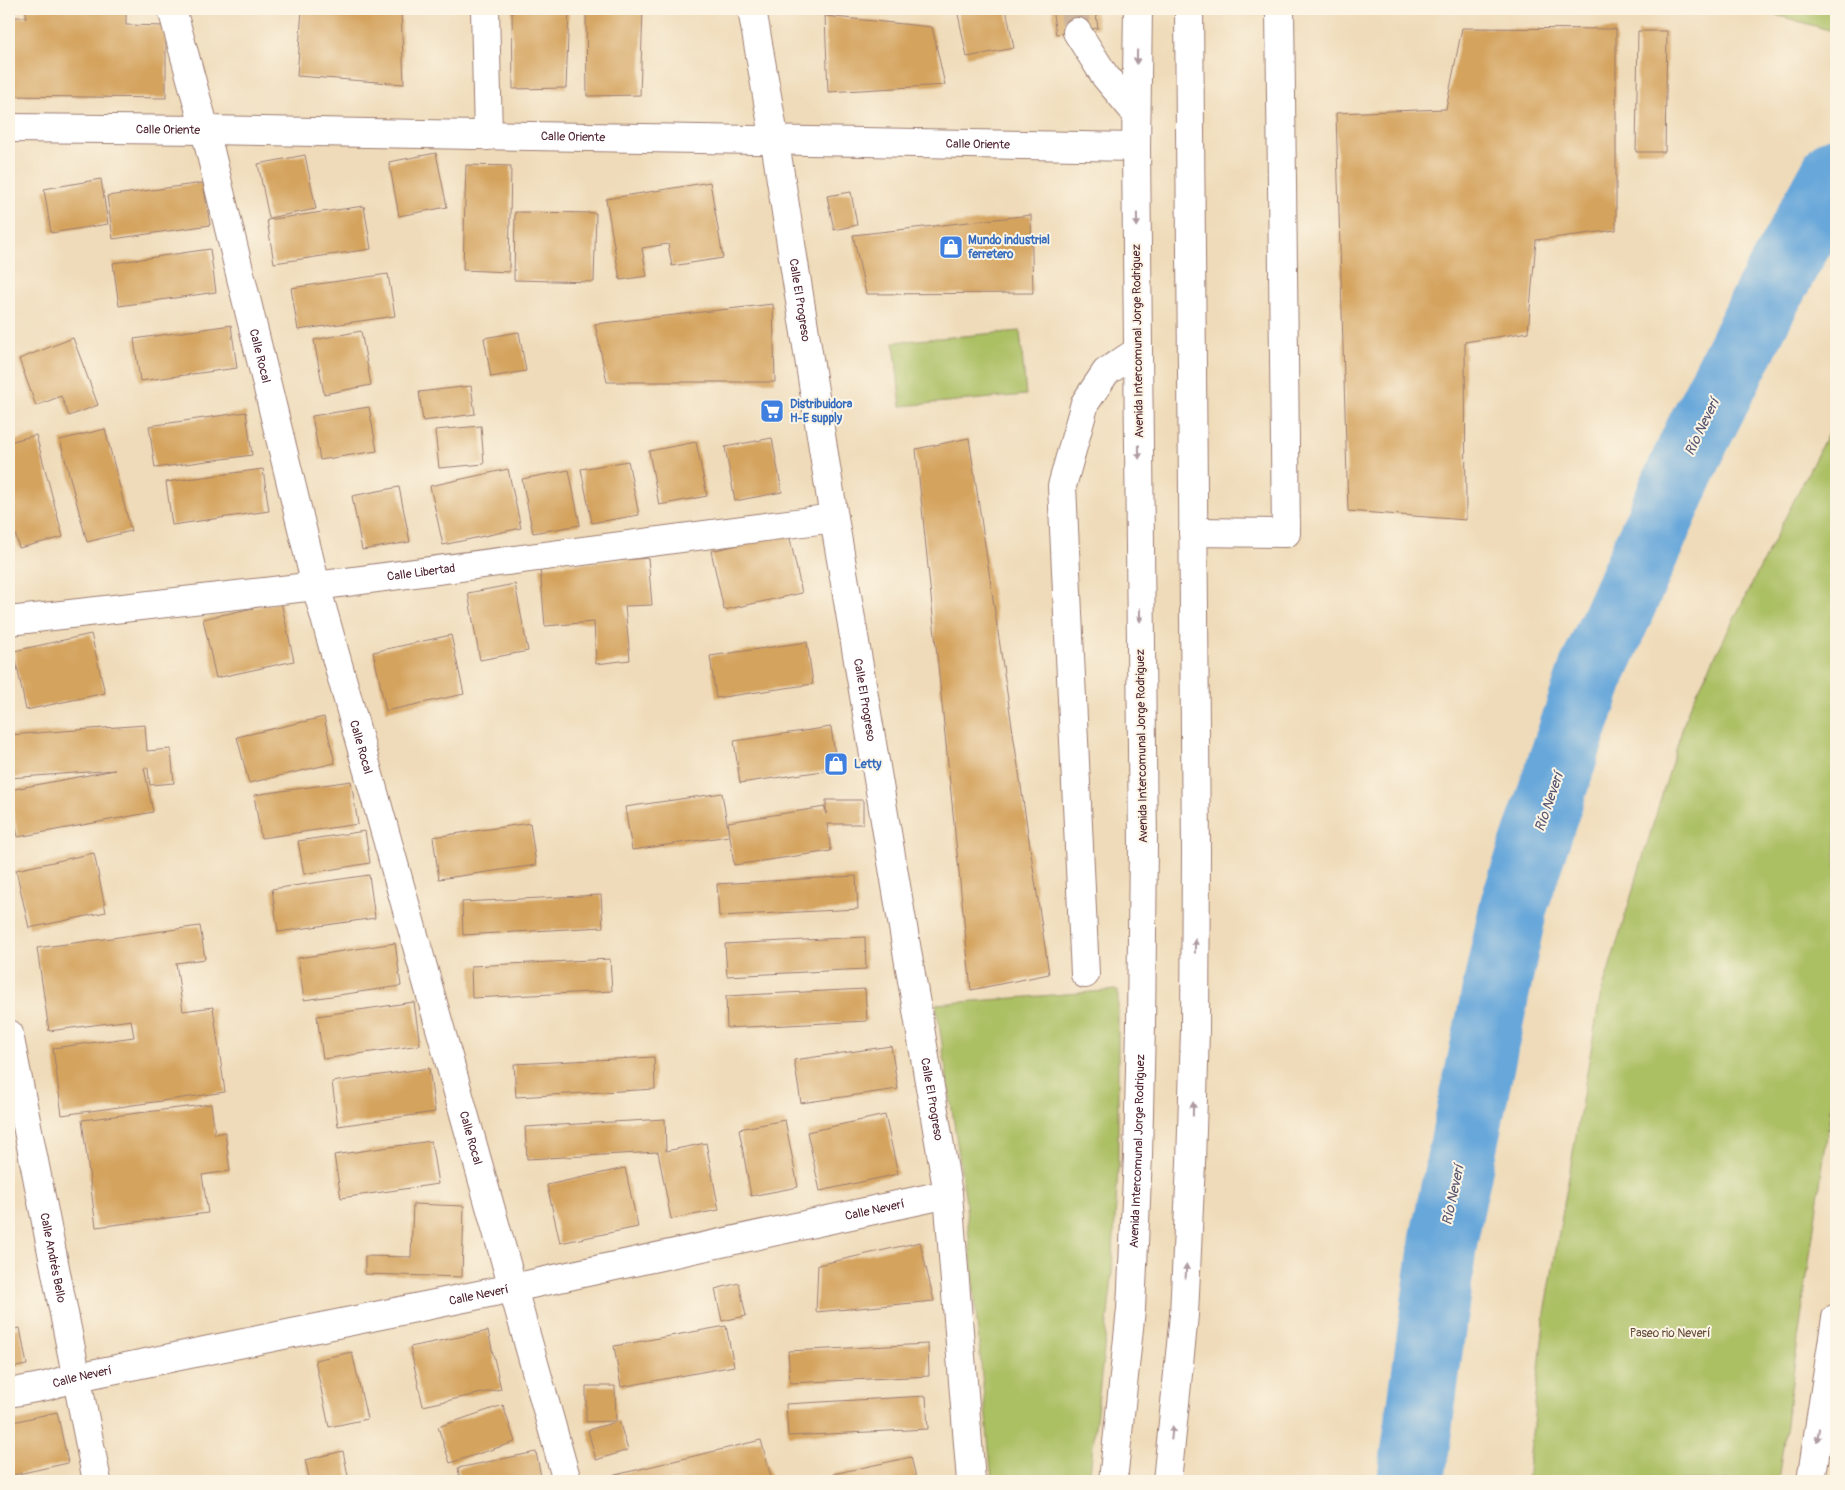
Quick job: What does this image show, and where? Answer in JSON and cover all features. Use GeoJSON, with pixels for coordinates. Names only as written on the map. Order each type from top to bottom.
{"type":"FeatureCollection","features":[{"type":"Feature","properties":{"kind":"street","name":"Calle Rocal"},"geometry":{"type":"LineString","coordinates":[[172,9],[205,130],[316,586],[567,1481]]}},
{"type":"Feature","properties":{"kind":"street"},"geometry":{"type":"LineString","coordinates":[[485,9],[488,136]]}},
{"type":"Feature","properties":{"kind":"street","name":"Calle El Progreso"},"geometry":{"type":"LineString","coordinates":[[752,9],[775,142],[834,518],[948,1194],[971,1481]]}},
{"type":"Feature","properties":{"kind":"street","name":"Avenida Intercomunal Jorge Rodriguez"},"geometry":{"type":"LineString","coordinates":[[1113,1481],[1131,1309],[1138,1156],[1143,846],[1136,148],[1138,9]]}},
{"type":"Feature","properties":{"kind":"street"},"geometry":{"type":"LineString","coordinates":[[1167,1481],[1184,1315],[1191,1163],[1196,852],[1189,9]]}},
{"type":"Feature","properties":{"kind":"street"},"geometry":{"type":"LineString","coordinates":[[1193,532],[1286,533],[1280,9]]}},
{"type":"Feature","properties":{"kind":"street"},"geometry":{"type":"LineString","coordinates":[[1077,32],[1105,76],[1136,113]]}},
{"type":"Feature","properties":{"kind":"street","name":"Calle Oriente"},"geometry":{"type":"LineString","coordinates":[[9,128],[1136,148]]}},
{"type":"Feature","properties":{"kind":"street"},"geometry":{"type":"LineString","coordinates":[[1085,974],[1062,486],[1085,403],[1106,372],[1138,351]]}},
{"type":"Feature","properties":{"kind":"street","name":"Calle Libertad"},"geometry":{"type":"LineString","coordinates":[[9,621],[316,586],[834,518]]}},
{"type":"Feature","properties":{"kind":"street","name":"Calle Andrés Bello"},"geometry":{"type":"LineString","coordinates":[[9,1034],[96,1481]]}},
{"type":"Feature","properties":{"kind":"street","name":"Calle Neverí"},"geometry":{"type":"LineString","coordinates":[[9,1393],[46,1386],[77,1377],[513,1288],[948,1194]]}},
{"type":"Feature","properties":{"kind":"street"},"geometry":{"type":"LineString","coordinates":[[1810,1481],[1836,1318]]}},
{"type":"Feature","properties":{"kind":"green space"},"geometry":{"type":"Polygon","coordinates":[[[1755,9],[1836,9],[1836,32],[1755,9]]]}},
{"type":"Feature","properties":{"kind":"green space"},"geometry":{"type":"Polygon","coordinates":[[[1020,331],[1026,395],[901,406],[894,342],[1020,331]]]}},
{"type":"Feature","properties":{"kind":"green space","name":"Paseo rio Neverí"},"geometry":{"type":"Polygon","coordinates":[[[1836,417],[1836,1072],[1778,1481],[1527,1481],[1545,1313],[1600,998],[1688,710],[1836,417]]]}},
{"type":"Feature","properties":{"kind":"green space"},"geometry":{"type":"Polygon","coordinates":[[[1118,990],[1118,1169],[1111,1288],[1089,1481],[992,1481],[965,1196],[936,1004],[1118,990]]]}},
{"type":"Feature","properties":{"kind":"building"},"geometry":{"type":"Polygon","coordinates":[[[26,9],[126,9],[126,25],[166,26],[166,98],[9,96],[9,17],[26,17],[26,9]]]}},
{"type":"Feature","properties":{"kind":"building"},"geometry":{"type":"Polygon","coordinates":[[[302,9],[401,9],[404,84],[297,76],[302,9]]]}},
{"type":"Feature","properties":{"kind":"building"},"geometry":{"type":"Polygon","coordinates":[[[512,9],[569,9],[566,88],[513,89],[512,9]]]}},
{"type":"Feature","properties":{"kind":"building"},"geometry":{"type":"Polygon","coordinates":[[[586,9],[643,9],[640,95],[587,96],[586,9]]]}},
{"type":"Feature","properties":{"kind":"building"},"geometry":{"type":"Polygon","coordinates":[[[957,9],[1006,9],[1014,48],[967,57],[957,9]]]}},
{"type":"Feature","properties":{"kind":"building"},"geometry":{"type":"Polygon","coordinates":[[[1052,9],[1095,9],[1098,28],[1056,34],[1052,9]]]}},
{"type":"Feature","properties":{"kind":"building"},"geometry":{"type":"Polygon","coordinates":[[[825,16],[932,27],[945,85],[828,92],[825,16]]]}},
{"type":"Feature","properties":{"kind":"building"},"geometry":{"type":"Polygon","coordinates":[[[1462,28],[1616,29],[1616,230],[1536,240],[1528,332],[1465,342],[1466,520],[1348,511],[1336,113],[1446,109],[1462,28]]]}},
{"type":"Feature","properties":{"kind":"building"},"geometry":{"type":"Polygon","coordinates":[[[1638,31],[1667,31],[1665,152],[1636,152],[1638,31]]]}},
{"type":"Feature","properties":{"kind":"building"},"geometry":{"type":"Polygon","coordinates":[[[436,153],[447,207],[399,216],[389,162],[436,153]]]}},
{"type":"Feature","properties":{"kind":"building"},"geometry":{"type":"Polygon","coordinates":[[[305,155],[316,209],[269,218],[258,164],[305,155]]]}},
{"type":"Feature","properties":{"kind":"building"},"geometry":{"type":"Polygon","coordinates":[[[466,165],[511,166],[509,272],[463,270],[466,165]]]}},
{"type":"Feature","properties":{"kind":"building"},"geometry":{"type":"Polygon","coordinates":[[[101,179],[108,224],[51,233],[44,189],[101,179]]]}},
{"type":"Feature","properties":{"kind":"building"},"geometry":{"type":"Polygon","coordinates":[[[710,182],[723,258],[672,266],[668,244],[642,248],[647,276],[620,280],[606,199],[710,182]]]}},
{"type":"Feature","properties":{"kind":"building"},"geometry":{"type":"Polygon","coordinates":[[[203,183],[210,225],[113,239],[107,196],[203,183]]]}},
{"type":"Feature","properties":{"kind":"building"},"geometry":{"type":"Polygon","coordinates":[[[851,192],[857,225],[834,230],[827,196],[851,192]]]}},
{"type":"Feature","properties":{"kind":"building"},"geometry":{"type":"Polygon","coordinates":[[[364,206],[371,249],[274,263],[267,220],[364,206]]]}},
{"type":"Feature","properties":{"kind":"building"},"geometry":{"type":"Polygon","coordinates":[[[515,212],[596,213],[594,282],[514,280],[515,212]]]}},
{"type":"Feature","properties":{"kind":"building"},"geometry":{"type":"Polygon","coordinates":[[[1031,215],[1033,293],[866,294],[853,235],[1031,215]]]}},
{"type":"Feature","properties":{"kind":"building"},"geometry":{"type":"Polygon","coordinates":[[[210,249],[216,292],[119,306],[113,263],[210,249]]]}},
{"type":"Feature","properties":{"kind":"building"},"geometry":{"type":"Polygon","coordinates":[[[388,274],[395,316],[298,330],[291,288],[388,274]]]}},
{"type":"Feature","properties":{"kind":"building"},"geometry":{"type":"Polygon","coordinates":[[[773,304],[775,382],[607,382],[595,324],[773,304]]]}},
{"type":"Feature","properties":{"kind":"building"},"geometry":{"type":"Polygon","coordinates":[[[231,325],[237,368],[140,381],[134,339],[231,325]]]}},
{"type":"Feature","properties":{"kind":"building"},"geometry":{"type":"Polygon","coordinates":[[[361,331],[371,385],[324,394],[314,340],[361,331]]]}},
{"type":"Feature","properties":{"kind":"building"},"geometry":{"type":"Polygon","coordinates":[[[519,332],[526,371],[491,377],[484,338],[519,332]]]}},
{"type":"Feature","properties":{"kind":"building"},"geometry":{"type":"Polygon","coordinates":[[[73,338],[98,405],[69,416],[61,396],[36,406],[19,359],[73,338]]]}},
{"type":"Feature","properties":{"kind":"building"},"geometry":{"type":"Polygon","coordinates":[[[471,386],[475,414],[423,421],[419,392],[471,386]]]}},
{"type":"Feature","properties":{"kind":"building"},"geometry":{"type":"Polygon","coordinates":[[[369,407],[377,451],[320,460],[312,416],[369,407]]]}},
{"type":"Feature","properties":{"kind":"building"},"geometry":{"type":"Polygon","coordinates":[[[246,412],[252,455],[155,468],[149,426],[246,412]]]}},
{"type":"Feature","properties":{"kind":"building"},"geometry":{"type":"Polygon","coordinates":[[[481,426],[484,464],[439,468],[435,430],[481,426]]]}},
{"type":"Feature","properties":{"kind":"building"},"geometry":{"type":"Polygon","coordinates":[[[105,429],[131,531],[87,542],[60,440],[105,429]]]}},
{"type":"Feature","properties":{"kind":"building"},"geometry":{"type":"Polygon","coordinates":[[[36,435],[63,537],[19,548],[9,511],[9,442],[36,435]]]}},
{"type":"Feature","properties":{"kind":"building"},"geometry":{"type":"Polygon","coordinates":[[[772,438],[782,492],[735,501],[725,447],[772,438]]]}},
{"type":"Feature","properties":{"kind":"building"},"geometry":{"type":"Polygon","coordinates":[[[969,438],[1049,974],[971,990],[916,449],[969,438]]]}},
{"type":"Feature","properties":{"kind":"building"},"geometry":{"type":"Polygon","coordinates":[[[696,442],[707,496],[659,505],[649,451],[696,442]]]}},
{"type":"Feature","properties":{"kind":"building"},"geometry":{"type":"Polygon","coordinates":[[[628,461],[639,515],[592,523],[581,469],[628,461]]]}},
{"type":"Feature","properties":{"kind":"building"},"geometry":{"type":"Polygon","coordinates":[[[263,469],[269,511],[172,525],[166,482],[263,469]]]}},
{"type":"Feature","properties":{"kind":"building"},"geometry":{"type":"Polygon","coordinates":[[[508,469],[521,528],[443,545],[430,486],[508,469]]]}},
{"type":"Feature","properties":{"kind":"building"},"geometry":{"type":"Polygon","coordinates":[[[569,470],[580,525],[533,533],[522,479],[569,470]]]}},
{"type":"Feature","properties":{"kind":"building"},"geometry":{"type":"Polygon","coordinates":[[[399,487],[410,542],[362,550],[352,496],[399,487]]]}},
{"type":"Feature","properties":{"kind":"building"},"geometry":{"type":"Polygon","coordinates":[[[789,534],[802,593],[724,610],[711,551],[789,534]]]}},
{"type":"Feature","properties":{"kind":"building"},"geometry":{"type":"Polygon","coordinates":[[[648,558],[652,605],[625,606],[630,660],[596,664],[594,622],[545,626],[540,567],[648,558]]]}},
{"type":"Feature","properties":{"kind":"building"},"geometry":{"type":"Polygon","coordinates":[[[515,584],[528,651],[480,660],[468,593],[515,584]]]}},
{"type":"Feature","properties":{"kind":"building"},"geometry":{"type":"Polygon","coordinates":[[[281,602],[294,661],[216,678],[203,619],[281,602]]]}},
{"type":"Feature","properties":{"kind":"building"},"geometry":{"type":"Polygon","coordinates":[[[91,634],[105,693],[26,710],[14,651],[91,634]]]}},
{"type":"Feature","properties":{"kind":"building"},"geometry":{"type":"Polygon","coordinates":[[[451,635],[464,694],[386,711],[373,652],[451,635]]]}},
{"type":"Feature","properties":{"kind":"building"},"geometry":{"type":"Polygon","coordinates":[[[807,642],[813,684],[716,698],[710,656],[807,642]]]}},
{"type":"Feature","properties":{"kind":"building"},"geometry":{"type":"Polygon","coordinates":[[[324,717],[335,763],[249,783],[237,737],[324,717]]]}},
{"type":"Feature","properties":{"kind":"building"},"geometry":{"type":"Polygon","coordinates":[[[145,725],[147,751],[171,749],[174,783],[150,785],[148,768],[144,768],[153,812],[18,837],[9,790],[115,770],[9,778],[9,735],[145,725]]]}},
{"type":"Feature","properties":{"kind":"building"},"geometry":{"type":"Polygon","coordinates":[[[831,727],[837,769],[740,783],[734,741],[831,727]]]}},
{"type":"Feature","properties":{"kind":"building"},"geometry":{"type":"Polygon","coordinates":[[[351,781],[358,824],[261,838],[254,795],[351,781]]]}},
{"type":"Feature","properties":{"kind":"building"},"geometry":{"type":"Polygon","coordinates":[[[722,793],[729,836],[632,850],[625,807],[722,793]]]}},
{"type":"Feature","properties":{"kind":"building"},"geometry":{"type":"Polygon","coordinates":[[[826,800],[863,800],[863,824],[827,824],[831,851],[734,865],[728,822],[825,807],[826,814],[826,800]]]}},
{"type":"Feature","properties":{"kind":"building"},"geometry":{"type":"Polygon","coordinates":[[[530,823],[536,865],[439,879],[433,837],[530,823]]]}},
{"type":"Feature","properties":{"kind":"building"},"geometry":{"type":"Polygon","coordinates":[[[365,831],[370,863],[304,874],[298,841],[365,831]]]}},
{"type":"Feature","properties":{"kind":"building"},"geometry":{"type":"Polygon","coordinates":[[[94,853],[106,912],[29,928],[16,870],[94,853]]]}},
{"type":"Feature","properties":{"kind":"building"},"geometry":{"type":"Polygon","coordinates":[[[369,875],[375,918],[278,932],[272,889],[369,875]]]}},
{"type":"Feature","properties":{"kind":"building"},"geometry":{"type":"Polygon","coordinates":[[[856,876],[858,909],[719,916],[717,884],[856,876]]]}},
{"type":"Feature","properties":{"kind":"building"},"geometry":{"type":"Polygon","coordinates":[[[601,895],[603,927],[463,935],[462,902],[601,895]]]}},
{"type":"Feature","properties":{"kind":"building"},"geometry":{"type":"Polygon","coordinates":[[[200,926],[205,959],[176,963],[183,1011],[213,1007],[225,1092],[62,1115],[53,1048],[134,1037],[131,1020],[49,1031],[37,948],[200,926]]]}},
{"type":"Feature","properties":{"kind":"building"},"geometry":{"type":"Polygon","coordinates":[[[865,937],[866,969],[727,976],[725,944],[865,937]]]}},
{"type":"Feature","properties":{"kind":"building"},"geometry":{"type":"Polygon","coordinates":[[[395,943],[401,986],[304,1000],[298,958],[395,943]]]}},
{"type":"Feature","properties":{"kind":"building"},"geometry":{"type":"Polygon","coordinates":[[[610,959],[612,991],[472,998],[471,966],[610,959]]]}},
{"type":"Feature","properties":{"kind":"building"},"geometry":{"type":"Polygon","coordinates":[[[865,989],[867,1021],[727,1028],[726,996],[865,989]]]}},
{"type":"Feature","properties":{"kind":"building"},"geometry":{"type":"Polygon","coordinates":[[[414,1002],[420,1045],[323,1059],[317,1016],[414,1002]]]}},
{"type":"Feature","properties":{"kind":"building"},"geometry":{"type":"Polygon","coordinates":[[[891,1046],[898,1089],[801,1103],[794,1060],[891,1046]]]}},
{"type":"Feature","properties":{"kind":"building"},"geometry":{"type":"Polygon","coordinates":[[[654,1057],[655,1089],[516,1097],[514,1064],[654,1057]]]}},
{"type":"Feature","properties":{"kind":"building"},"geometry":{"type":"Polygon","coordinates":[[[429,1068],[435,1112],[338,1126],[332,1082],[429,1068]]]}},
{"type":"Feature","properties":{"kind":"building"},"geometry":{"type":"Polygon","coordinates":[[[211,1104],[215,1134],[225,1132],[230,1171],[202,1175],[208,1213],[96,1227],[82,1120],[211,1104]]]}},
{"type":"Feature","properties":{"kind":"building"},"geometry":{"type":"Polygon","coordinates":[[[885,1115],[898,1174],[820,1191],[807,1132],[885,1115]]]}},
{"type":"Feature","properties":{"kind":"building"},"geometry":{"type":"Polygon","coordinates":[[[665,1119],[666,1151],[706,1143],[719,1210],[671,1219],[658,1152],[527,1159],[525,1127],[665,1119]]]}},
{"type":"Feature","properties":{"kind":"building"},"geometry":{"type":"Polygon","coordinates":[[[785,1120],[798,1187],[751,1196],[739,1129],[785,1120]]]}},
{"type":"Feature","properties":{"kind":"building"},"geometry":{"type":"Polygon","coordinates":[[[431,1141],[438,1184],[341,1198],[334,1155],[431,1141]]]}},
{"type":"Feature","properties":{"kind":"building"},"geometry":{"type":"Polygon","coordinates":[[[625,1168],[638,1227],[560,1243],[547,1185],[625,1168]]]}},
{"type":"Feature","properties":{"kind":"building"},"geometry":{"type":"Polygon","coordinates":[[[413,1204],[464,1206],[462,1277],[365,1274],[365,1256],[411,1257],[413,1204]]]}},
{"type":"Feature","properties":{"kind":"building"},"geometry":{"type":"Polygon","coordinates":[[[920,1242],[934,1301],[816,1312],[818,1265],[920,1242]]]}},
{"type":"Feature","properties":{"kind":"building"},"geometry":{"type":"Polygon","coordinates":[[[9,1273],[11,1273],[14,1305],[9,1306],[9,1273]]]}},
{"type":"Feature","properties":{"kind":"building"},"geometry":{"type":"Polygon","coordinates":[[[739,1283],[746,1316],[722,1321],[715,1289],[739,1283]]]}},
{"type":"Feature","properties":{"kind":"building"},"geometry":{"type":"Polygon","coordinates":[[[726,1326],[734,1366],[621,1387],[614,1346],[726,1326]]]}},
{"type":"Feature","properties":{"kind":"building"},"geometry":{"type":"Polygon","coordinates":[[[20,1328],[27,1365],[9,1368],[9,1330],[20,1328]]]}},
{"type":"Feature","properties":{"kind":"building"},"geometry":{"type":"Polygon","coordinates":[[[488,1331],[501,1389],[423,1406],[410,1347],[488,1331]]]}},
{"type":"Feature","properties":{"kind":"building"},"geometry":{"type":"Polygon","coordinates":[[[928,1344],[929,1376],[790,1383],[788,1351],[928,1344]]]}},
{"type":"Feature","properties":{"kind":"building"},"geometry":{"type":"Polygon","coordinates":[[[352,1352],[367,1419],[329,1427],[315,1360],[352,1352]]]}},
{"type":"Feature","properties":{"kind":"building"},"geometry":{"type":"Polygon","coordinates":[[[586,1386],[615,1386],[616,1421],[586,1422],[586,1386]]]}},
{"type":"Feature","properties":{"kind":"building"},"geometry":{"type":"Polygon","coordinates":[[[926,1396],[928,1429],[788,1436],[786,1404],[926,1396]]]}},
{"type":"Feature","properties":{"kind":"building"},"geometry":{"type":"Polygon","coordinates":[[[503,1405],[515,1442],[450,1463],[438,1427],[503,1405]]]}},
{"type":"Feature","properties":{"kind":"building"},"geometry":{"type":"Polygon","coordinates":[[[57,1412],[68,1463],[9,1476],[9,1423],[57,1412]]]}},
{"type":"Feature","properties":{"kind":"building"},"geometry":{"type":"Polygon","coordinates":[[[619,1421],[628,1450],[596,1460],[588,1430],[619,1421]]]}},
{"type":"Feature","properties":{"kind":"building"},"geometry":{"type":"Polygon","coordinates":[[[761,1440],[772,1481],[612,1481],[611,1476],[761,1440]]]}},
{"type":"Feature","properties":{"kind":"building"},"geometry":{"type":"Polygon","coordinates":[[[343,1451],[349,1481],[310,1481],[305,1460],[343,1451]]]}},
{"type":"Feature","properties":{"kind":"building"},"geometry":{"type":"Polygon","coordinates":[[[536,1452],[542,1481],[460,1481],[458,1468],[536,1452]]]}},
{"type":"Feature","properties":{"kind":"building"},"geometry":{"type":"Polygon","coordinates":[[[911,1457],[917,1481],[835,1481],[833,1474],[911,1457]]]}},
{"type":"Feature","properties":{"kind":"waterway","name":"Río Neverí"},"geometry":{"type":"LineString","coordinates":[[1411,1481],[1444,1238],[1514,905],[1592,672],[1696,438],[1767,297],[1836,171]]}},
{"type":"Feature","properties":{"kind":"tunnel"},"geometry":{"type":"LineString","coordinates":[[1074,9],[1077,32]]}},
{"type":"Feature","properties":{"kind":"place","name":"Mundo industrial ferretero"},"geometry":{"type":"Point","coordinates":[951,247]}},
{"type":"Feature","properties":{"kind":"place","name":"Distribuidora H-E supply"},"geometry":{"type":"Point","coordinates":[772,411]}},
{"type":"Feature","properties":{"kind":"place","name":"Letty"},"geometry":{"type":"Point","coordinates":[836,764]}}]}
